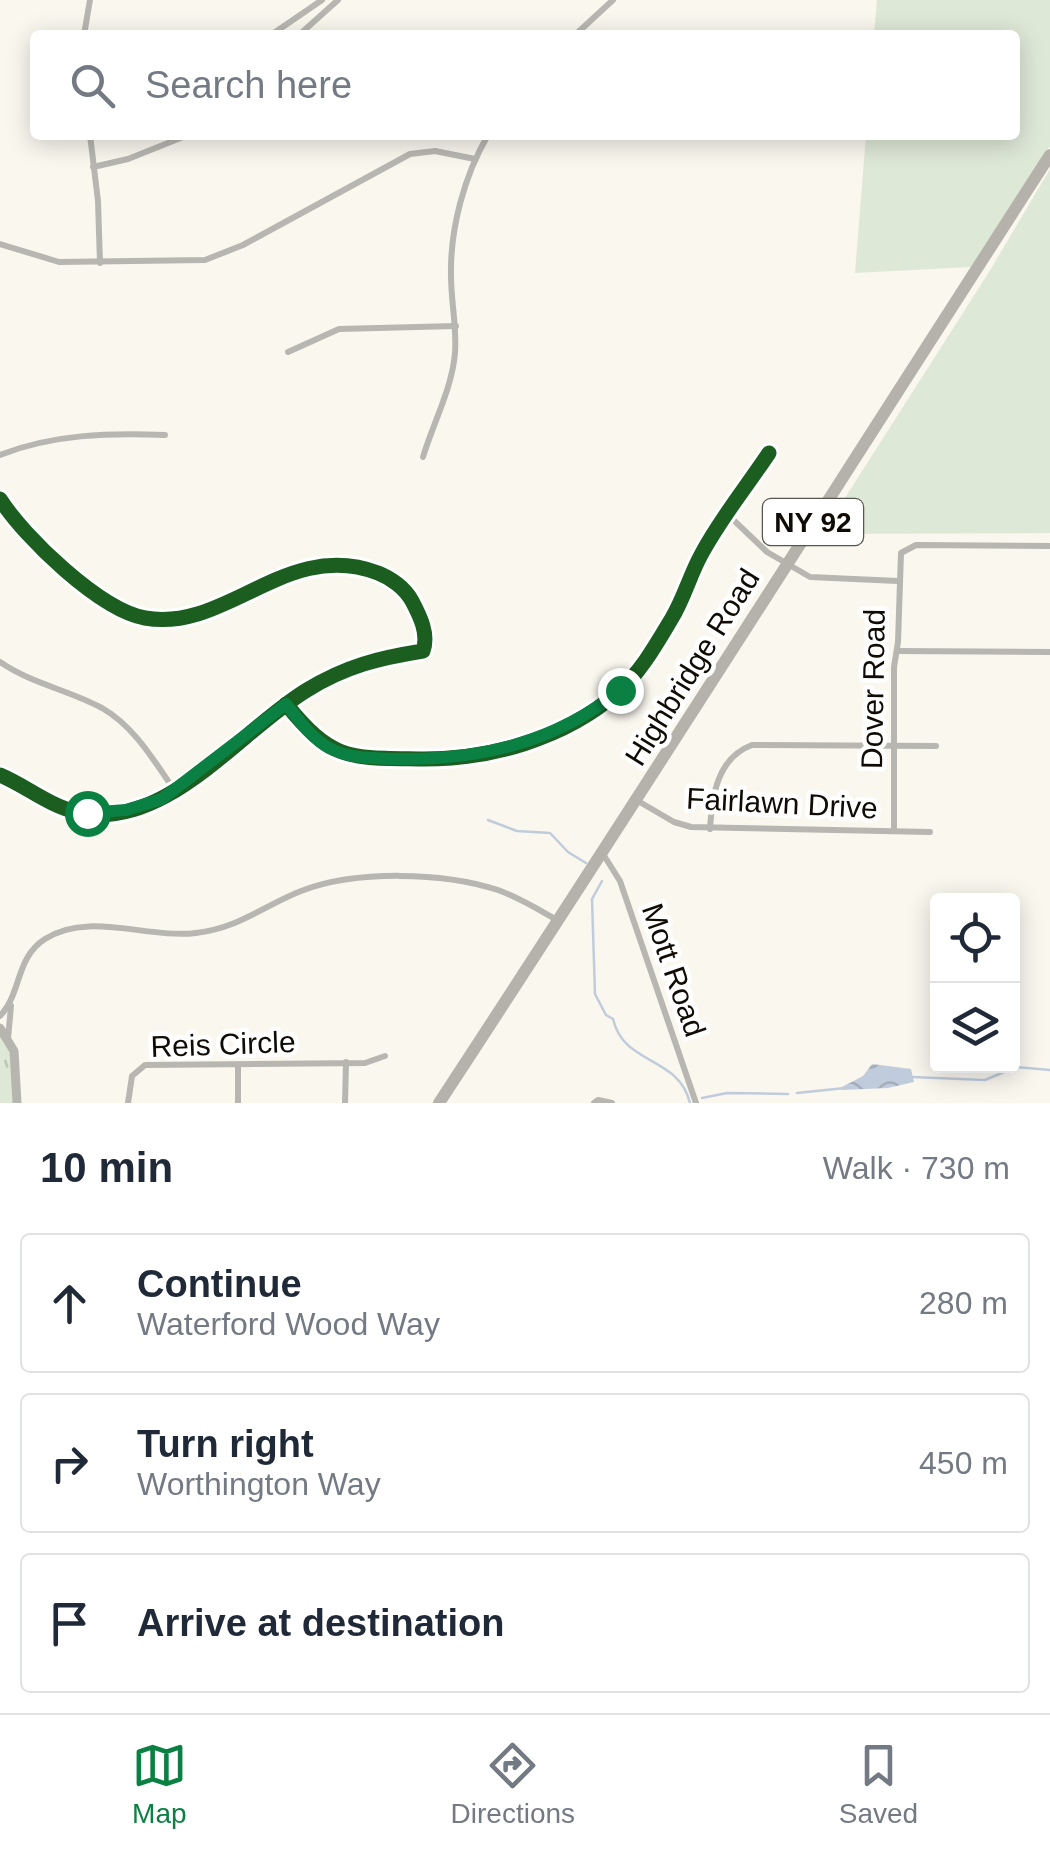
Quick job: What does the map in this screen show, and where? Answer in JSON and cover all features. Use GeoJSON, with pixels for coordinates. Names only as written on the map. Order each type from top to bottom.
{"type":"FeatureCollection","features":[{"type":"Feature","properties":{"kind":"highway","name":"Highbridge Road"},"geometry":{"type":"LineString","coordinates":[[439,1103],[638,800],[1050,155]]}},
{"type":"Feature","properties":{"kind":"street"},"geometry":{"type":"LineString","coordinates":[[85,30],[90,0]]}},
{"type":"Feature","properties":{"kind":"street"},"geometry":{"type":"LineString","coordinates":[[278,30],[322,0]]}},
{"type":"Feature","properties":{"kind":"street"},"geometry":{"type":"LineString","coordinates":[[305,30],[338,0]]}},
{"type":"Feature","properties":{"kind":"street"},"geometry":{"type":"LineString","coordinates":[[580,30],[613,0]]}},
{"type":"Feature","properties":{"kind":"street"},"geometry":{"type":"LineString","coordinates":[[90,140],[100,216],[100,263]]}},
{"type":"Feature","properties":{"kind":"street"},"geometry":{"type":"LineString","coordinates":[[161,144],[167,140]]}},
{"type":"Feature","properties":{"kind":"street"},"geometry":{"type":"LineString","coordinates":[[93,168],[128,160],[173,140]]}},
{"type":"Feature","properties":{"kind":"street"},"geometry":{"type":"LineString","coordinates":[[423,457],[452,370],[456,326],[452,248],[475,159],[485,140]]}},
{"type":"Feature","properties":{"kind":"street"},"geometry":{"type":"LineString","coordinates":[[0,244],[46,260],[205,260],[243,245],[410,154],[434,151],[475,159]]}},
{"type":"Feature","properties":{"kind":"street"},"geometry":{"type":"LineString","coordinates":[[288,352],[339,329],[456,326]]}},
{"type":"Feature","properties":{"kind":"street"},"geometry":{"type":"LineString","coordinates":[[0,456],[33,444],[92,434],[165,435]]}},
{"type":"Feature","properties":{"kind":"street"},"geometry":{"type":"LineString","coordinates":[[286,704],[316,739],[350,756],[462,757],[528,742],[608,700],[633,677],[674,615],[700,555],[725,511],[769,452]]}},
{"type":"Feature","properties":{"kind":"street"},"geometry":{"type":"LineString","coordinates":[[0,499],[33,543],[122,611],[145,619],[175,620],[199,614],[275,578],[336,566],[364,568],[388,577],[408,593],[421,618],[426,643],[422,651],[368,660],[330,677],[286,704],[175,791],[148,806],[84,813],[57,805],[0,774]]}},
{"type":"Feature","properties":{"kind":"street"},"geometry":{"type":"LineString","coordinates":[[725,511],[758,545],[810,577],[898,580]]}},
{"type":"Feature","properties":{"kind":"street","name":"Dover Road"},"geometry":{"type":"LineString","coordinates":[[894,831],[894,667],[899,560],[904,549],[916,545],[1050,546]]}},
{"type":"Feature","properties":{"kind":"street"},"geometry":{"type":"LineString","coordinates":[[897,650],[1050,652]]}},
{"type":"Feature","properties":{"kind":"street"},"geometry":{"type":"LineString","coordinates":[[0,662],[33,682],[86,700],[124,723],[175,791]]}},
{"type":"Feature","properties":{"kind":"street"},"geometry":{"type":"LineString","coordinates":[[710,828],[714,788],[728,763],[744,748],[762,744],[936,746]]}},
{"type":"Feature","properties":{"kind":"street","name":"Fairlawn Drive"},"geometry":{"type":"LineString","coordinates":[[638,800],[682,826],[930,832]]}},
{"type":"Feature","properties":{"kind":"street","name":"Mott Road"},"geometry":{"type":"LineString","coordinates":[[603,854],[620,881],[696,1103]]}},
{"type":"Feature","properties":{"kind":"street"},"geometry":{"type":"LineString","coordinates":[[0,1016],[25,958],[54,934],[92,926],[179,934],[215,930],[248,919],[307,889],[350,878],[470,883],[525,902],[560,921]]}},
{"type":"Feature","properties":{"kind":"street"},"geometry":{"type":"LineString","coordinates":[[8,1039],[10,1000]]}},
{"type":"Feature","properties":{"kind":"street"},"geometry":{"type":"LineString","coordinates":[[0,1028],[16,1062],[17,1103]]}},
{"type":"Feature","properties":{"kind":"street","name":"Reis Circle"},"geometry":{"type":"LineString","coordinates":[[128,1103],[132,1076],[145,1065],[375,1061],[385,1056]]}},
{"type":"Feature","properties":{"kind":"street"},"geometry":{"type":"LineString","coordinates":[[345,1103],[346,1062]]}},
{"type":"Feature","properties":{"kind":"street"},"geometry":{"type":"LineString","coordinates":[[238,1066],[238,1103]]}},
{"type":"Feature","properties":{"kind":"street"},"geometry":{"type":"LineString","coordinates":[[594,1103],[612,1103]]}},
{"type":"Feature","properties":{"kind":"green space"},"geometry":{"type":"Polygon","coordinates":[[[877,0],[1050,0],[1050,146],[971,267],[855,273],[866,140],[1020,140],[1020,30],[874,30],[877,0]]]}},
{"type":"Feature","properties":{"kind":"green space"},"geometry":{"type":"Polygon","coordinates":[[[1050,169],[1050,533],[822,534],[989,272],[1050,169]]]}},
{"type":"Feature","properties":{"kind":"green space"},"geometry":{"type":"Polygon","coordinates":[[[0,1033],[10,1051],[14,1103],[0,1103],[0,1033]]]}},
{"type":"Feature","properties":{"kind":"water"},"geometry":{"type":"Polygon","coordinates":[[[872,1064],[911,1069],[914,1082],[888,1088],[842,1090],[863,1076],[872,1064]]]}},
{"type":"Feature","properties":{"kind":"waterway"},"geometry":{"type":"LineString","coordinates":[[488,820],[517,831],[550,833],[568,852],[586,863]]}},
{"type":"Feature","properties":{"kind":"waterway"},"geometry":{"type":"LineString","coordinates":[[602,881],[592,899],[595,994],[628,1045],[674,1076],[690,1103]]}},
{"type":"Feature","properties":{"kind":"waterway"},"geometry":{"type":"LineString","coordinates":[[912,1077],[985,1080],[1016,1067],[1050,1070]]}},
{"type":"Feature","properties":{"kind":"waterway"},"geometry":{"type":"LineString","coordinates":[[797,1093],[845,1088]]}},
{"type":"Feature","properties":{"kind":"waterway"},"geometry":{"type":"LineString","coordinates":[[702,1098],[727,1093],[788,1094]]}},
{"type":"Feature","properties":{"kind":"cycle path"},"geometry":{"type":"LineString","coordinates":[[286,704],[330,746],[375,758],[472,756],[525,744],[574,722],[618,692],[641,666],[676,610],[708,542],[769,453]]}},
{"type":"Feature","properties":{"kind":"cycle path"},"geometry":{"type":"LineString","coordinates":[[0,499],[26,532],[65,570],[107,601],[145,618],[175,619],[203,612],[286,576],[315,567],[345,566],[378,573],[402,588],[418,613],[425,638],[423,651],[363,664],[307,690],[199,774],[140,808],[109,814],[76,812],[0,775]]}},
{"type":"Feature","properties":{"kind":"route"},"geometry":{"type":"LineString","coordinates":[[87,813],[148,806],[162,799],[286,704],[316,739],[337,752],[366,758],[432,759],[489,753],[528,742],[586,714],[620,690]]}}]}
